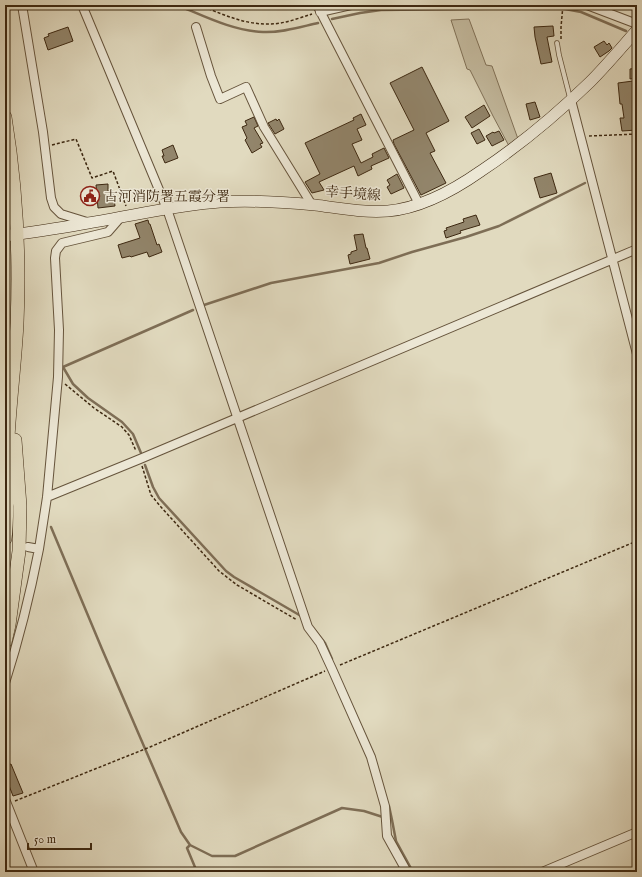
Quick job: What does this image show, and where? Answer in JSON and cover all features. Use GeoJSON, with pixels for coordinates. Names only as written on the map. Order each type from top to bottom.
{"type":"FeatureCollection","features":[{"type":"Feature","properties":{"kind":"highway"},"geometry":{"type":"LineString","coordinates":[[5,117],[11,166],[11,235],[18,276],[15,360],[7,452],[7,510],[5,539]]}},
{"type":"Feature","properties":{"kind":"highway"},"geometry":{"type":"LineString","coordinates":[[5,642],[9,626],[19,551],[19,490],[11,399]]}},
{"type":"Feature","properties":{"kind":"main road","name":"幸手境線"},"geometry":{"type":"LineString","coordinates":[[11,235],[52,230],[166,209],[220,202],[266,201],[363,211],[388,211],[419,204],[466,181],[506,155],[533,134],[591,81],[637,30]]}},
{"type":"Feature","properties":{"kind":"street"},"geometry":{"type":"LineString","coordinates":[[22,5],[39,103],[51,198],[54,207],[60,214],[90,223]]}},
{"type":"Feature","properties":{"kind":"street"},"geometry":{"type":"LineString","coordinates":[[82,5],[166,209],[238,417],[308,627],[320,643],[371,757],[385,806],[387,836],[407,872]]}},
{"type":"Feature","properties":{"kind":"street"},"geometry":{"type":"LineString","coordinates":[[350,5],[318,8],[419,204]]}},
{"type":"Feature","properties":{"kind":"street"},"geometry":{"type":"LineString","coordinates":[[587,5],[637,24]]}},
{"type":"Feature","properties":{"kind":"street"},"geometry":{"type":"LineString","coordinates":[[196,26],[211,76],[220,99],[246,87],[264,127],[312,205]]}},
{"type":"Feature","properties":{"kind":"street"},"geometry":{"type":"LineString","coordinates":[[571,100],[637,354]]}},
{"type":"Feature","properties":{"kind":"street"},"geometry":{"type":"LineString","coordinates":[[5,683],[17,644],[39,550],[46,497],[58,377],[59,330],[55,258],[56,251],[62,243],[108,232],[126,216]]}},
{"type":"Feature","properties":{"kind":"street"},"geometry":{"type":"LineString","coordinates":[[46,497],[140,459],[637,249]]}},
{"type":"Feature","properties":{"kind":"street"},"geometry":{"type":"LineString","coordinates":[[28,547],[39,550]]}},
{"type":"Feature","properties":{"kind":"street"},"geometry":{"type":"LineString","coordinates":[[6,802],[34,872]]}},
{"type":"Feature","properties":{"kind":"street"},"geometry":{"type":"LineString","coordinates":[[542,872],[637,832]]}},
{"type":"Feature","properties":{"kind":"lane"},"geometry":{"type":"LineString","coordinates":[[557,43],[571,100]]}},
{"type":"Feature","properties":{"kind":"path"},"geometry":{"type":"LineString","coordinates":[[199,5],[252,23],[271,24],[288,21],[318,8]]}},
{"type":"Feature","properties":{"kind":"path"},"geometry":{"type":"LineString","coordinates":[[562,14],[563,5]]}},
{"type":"Feature","properties":{"kind":"path"},"geometry":{"type":"LineString","coordinates":[[580,137],[637,134]]}},
{"type":"Feature","properties":{"kind":"path"},"geometry":{"type":"LineString","coordinates":[[45,147],[76,138],[92,178],[113,171],[126,216]]}},
{"type":"Feature","properties":{"kind":"path"},"geometry":{"type":"LineString","coordinates":[[58,377],[94,408],[122,427],[129,435],[140,459],[151,495],[219,571],[237,585],[275,606],[308,627]]}},
{"type":"Feature","properties":{"kind":"path"},"geometry":{"type":"LineString","coordinates":[[6,802],[150,747],[637,541]]}},
{"type":"Feature","properties":{"kind":"shaded area"},"geometry":{"type":"Polygon","coordinates":[[[469,19],[486,65],[492,66],[518,139],[509,146],[470,70],[467,69],[451,20],[469,19]]]}},
{"type":"Feature","properties":{"kind":"building"},"geometry":{"type":"Polygon","coordinates":[[[553,26],[554,36],[547,37],[552,62],[541,64],[534,27],[553,26]]]}},
{"type":"Feature","properties":{"kind":"building"},"geometry":{"type":"Polygon","coordinates":[[[68,27],[73,41],[48,50],[44,38],[49,36],[48,34],[68,27]]]}},
{"type":"Feature","properties":{"kind":"building"},"geometry":{"type":"Polygon","coordinates":[[[604,41],[607,45],[609,43],[612,48],[600,57],[594,47],[604,41]]]}},
{"type":"Feature","properties":{"kind":"building"},"geometry":{"type":"Polygon","coordinates":[[[422,67],[449,121],[426,133],[435,151],[430,153],[446,183],[421,195],[394,144],[393,140],[414,130],[390,83],[422,67]]]}},
{"type":"Feature","properties":{"kind":"building"},"geometry":{"type":"Polygon","coordinates":[[[637,68],[637,78],[630,79],[630,69],[637,68]]]}},
{"type":"Feature","properties":{"kind":"building"},"geometry":{"type":"Polygon","coordinates":[[[633,81],[637,130],[622,131],[620,118],[624,118],[622,104],[620,104],[618,83],[633,81]]]}},
{"type":"Feature","properties":{"kind":"building"},"geometry":{"type":"Polygon","coordinates":[[[535,102],[540,117],[530,120],[526,104],[535,102]]]}},
{"type":"Feature","properties":{"kind":"building"},"geometry":{"type":"Polygon","coordinates":[[[484,105],[490,116],[472,128],[465,117],[484,105]]]}},
{"type":"Feature","properties":{"kind":"building"},"geometry":{"type":"Polygon","coordinates":[[[361,114],[366,125],[357,129],[362,140],[352,144],[361,163],[373,157],[372,154],[384,148],[389,158],[371,166],[372,169],[358,176],[354,166],[319,182],[324,190],[312,193],[305,182],[320,174],[305,143],[354,120],[353,118],[361,114]]]}},
{"type":"Feature","properties":{"kind":"building"},"geometry":{"type":"Polygon","coordinates":[[[254,117],[258,126],[254,128],[263,143],[260,144],[262,147],[252,153],[245,140],[247,138],[242,127],[247,125],[245,121],[254,117]]]}},
{"type":"Feature","properties":{"kind":"building"},"geometry":{"type":"Polygon","coordinates":[[[276,119],[277,121],[279,119],[284,129],[275,134],[268,123],[276,119]]]}},
{"type":"Feature","properties":{"kind":"building"},"geometry":{"type":"Polygon","coordinates":[[[479,129],[485,140],[477,144],[471,133],[479,129]]]}},
{"type":"Feature","properties":{"kind":"building"},"geometry":{"type":"Polygon","coordinates":[[[499,131],[504,140],[492,146],[486,136],[493,132],[499,131]]]}},
{"type":"Feature","properties":{"kind":"building"},"geometry":{"type":"Polygon","coordinates":[[[173,145],[178,158],[165,163],[162,156],[164,156],[162,150],[173,145]]]}},
{"type":"Feature","properties":{"kind":"building"},"geometry":{"type":"Polygon","coordinates":[[[551,173],[557,193],[540,198],[534,178],[551,173]]]}},
{"type":"Feature","properties":{"kind":"building"},"geometry":{"type":"Polygon","coordinates":[[[397,174],[404,188],[391,194],[387,187],[390,185],[387,180],[397,174]]]}},
{"type":"Feature","properties":{"kind":"building"},"geometry":{"type":"Polygon","coordinates":[[[108,184],[108,191],[113,191],[115,206],[98,208],[96,185],[108,184]]]}},
{"type":"Feature","properties":{"kind":"building"},"geometry":{"type":"Polygon","coordinates":[[[476,215],[480,225],[460,231],[461,233],[446,238],[444,231],[447,230],[446,228],[464,222],[463,219],[476,215]]]}},
{"type":"Feature","properties":{"kind":"building"},"geometry":{"type":"Polygon","coordinates":[[[148,220],[157,245],[159,244],[162,252],[149,257],[147,252],[122,258],[118,245],[140,238],[135,224],[148,220]]]}},
{"type":"Feature","properties":{"kind":"building"},"geometry":{"type":"Polygon","coordinates":[[[363,234],[370,259],[350,264],[348,255],[357,250],[354,235],[363,234]]]}},
{"type":"Feature","properties":{"kind":"building"},"geometry":{"type":"Polygon","coordinates":[[[11,764],[23,793],[13,796],[5,775],[5,766],[11,764]]]}},
{"type":"Feature","properties":{"kind":"waterway"},"geometry":{"type":"LineString","coordinates":[[177,5],[230,26],[252,31],[277,32],[318,23]]}},
{"type":"Feature","properties":{"kind":"waterway"},"geometry":{"type":"LineString","coordinates":[[332,19],[381,10],[542,8],[565,9],[581,12],[626,31]]}},
{"type":"Feature","properties":{"kind":"waterway"},"geometry":{"type":"LineString","coordinates":[[204,305],[271,283],[379,263],[466,237],[499,226],[585,183]]}},
{"type":"Feature","properties":{"kind":"waterway"},"geometry":{"type":"LineString","coordinates":[[141,453],[133,434],[122,422],[88,398],[73,384],[63,367],[193,310]]}},
{"type":"Feature","properties":{"kind":"waterway"},"geometry":{"type":"LineString","coordinates":[[145,465],[153,487],[159,498],[226,571],[301,616]]}},
{"type":"Feature","properties":{"kind":"waterway"},"geometry":{"type":"LineString","coordinates":[[51,527],[181,832],[190,845],[212,856],[235,856],[342,808],[364,811],[392,820],[396,841],[413,872]]}},
{"type":"Feature","properties":{"kind":"waterway"},"geometry":{"type":"LineString","coordinates":[[313,628],[325,643],[332,659]]}},
{"type":"Feature","properties":{"kind":"waterway"},"geometry":{"type":"LineString","coordinates":[[389,806],[392,820]]}},
{"type":"Feature","properties":{"kind":"waterway"},"geometry":{"type":"LineString","coordinates":[[190,845],[187,848],[196,872]]}},
{"type":"Feature","properties":{"kind":"place","name":"古河消防署五霞分署"},"geometry":{"type":"Point","coordinates":[90,196]}}]}
